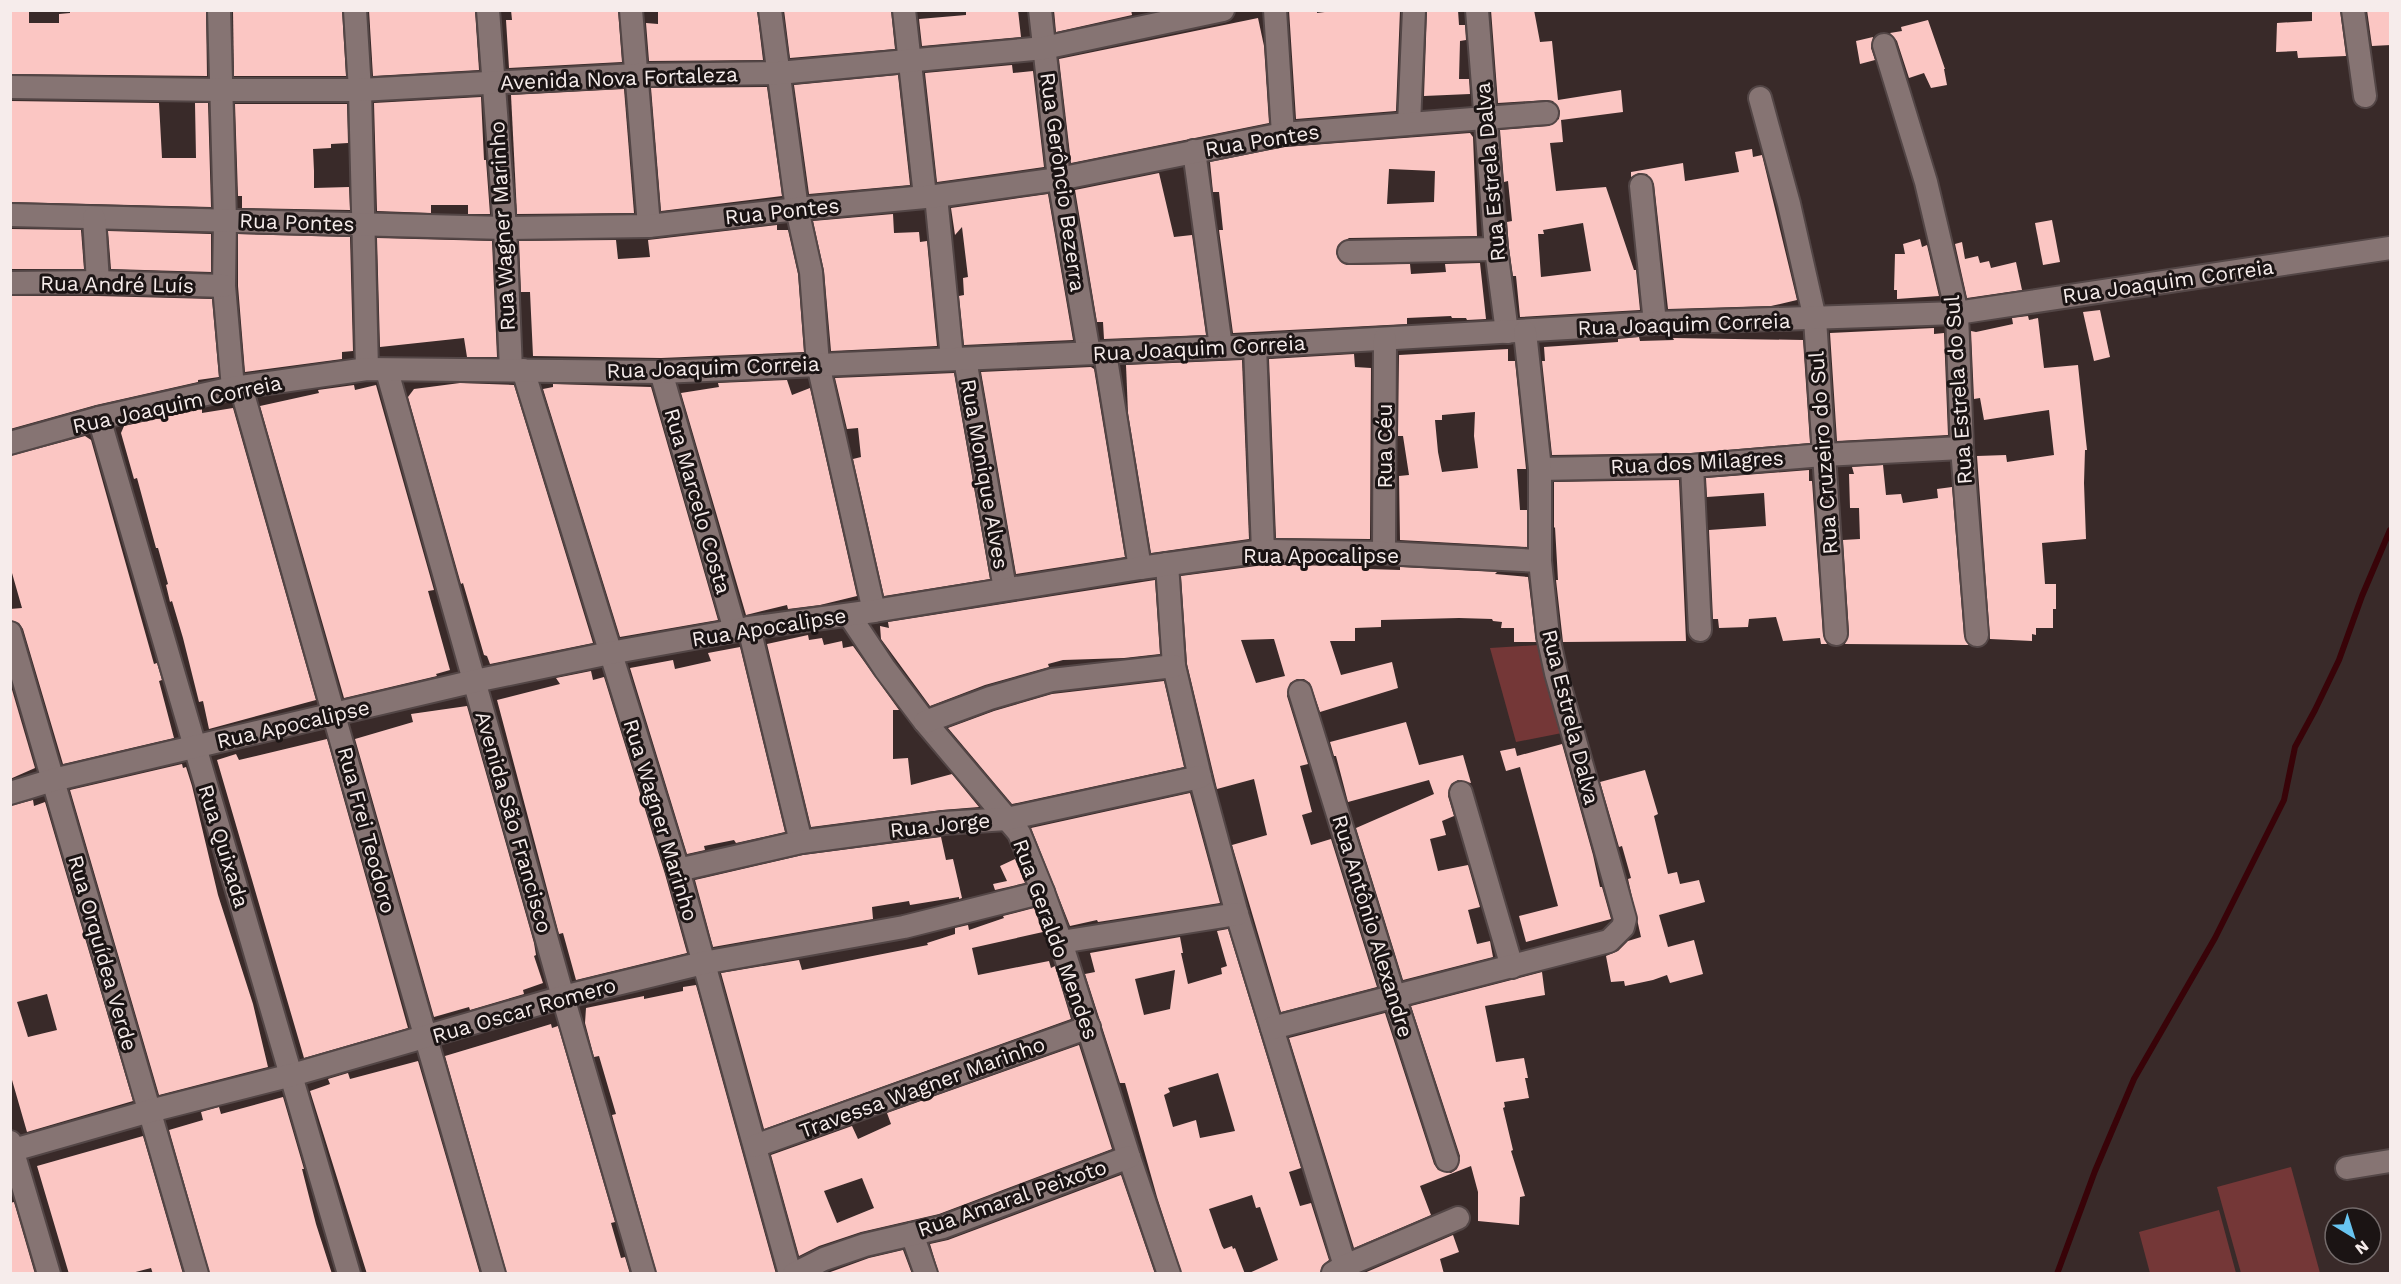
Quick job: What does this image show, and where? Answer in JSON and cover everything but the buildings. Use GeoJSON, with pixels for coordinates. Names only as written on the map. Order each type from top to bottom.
{"type":"FeatureCollection","features":[{"type":"Feature","properties":{"kind":"street","name":"Rua Frei Teodoro"},"geometry":{"type":"LineString","coordinates":[[219,10],[225,220],[224,286],[237,387],[334,714],[424,1038],[494,1274]]}},
{"type":"Feature","properties":{"kind":"street","name":"Avenida São Francisco"},"geometry":{"type":"LineString","coordinates":[[355,10],[360,90],[363,224],[377,370],[475,681],[563,997],[644,1274]]}},
{"type":"Feature","properties":{"kind":"street","name":"Rua Wagner Marinho"},"geometry":{"type":"LineString","coordinates":[[488,10],[517,370],[678,870],[792,1274]]}},
{"type":"Feature","properties":{"kind":"street"},"geometry":{"type":"LineString","coordinates":[[631,10],[649,226]]}},
{"type":"Feature","properties":{"kind":"street"},"geometry":{"type":"LineString","coordinates":[[770,10],[797,209],[811,272],[818,364],[874,611]]}},
{"type":"Feature","properties":{"kind":"street","name":"Rua Monique Alves"},"geometry":{"type":"LineString","coordinates":[[904,10],[931,196],[959,359],[1005,589]]}},
{"type":"Feature","properties":{"kind":"street","name":"Rua Gerôncio Bezerra"},"geometry":{"type":"LineString","coordinates":[[1040,10],[1059,179],[1140,568]]}},
{"type":"Feature","properties":{"kind":"street","name":"Avenida Nova Fortaleza"},"geometry":{"type":"LineString","coordinates":[[10,87],[360,90],[636,75],[779,73],[1044,48],[1190,14],[1224,10]]}},
{"type":"Feature","properties":{"kind":"street"},"geometry":{"type":"LineString","coordinates":[[1275,10],[1283,134]]}},
{"type":"Feature","properties":{"kind":"street"},"geometry":{"type":"LineString","coordinates":[[1409,124],[1414,10]]}},
{"type":"Feature","properties":{"kind":"street","name":"Rua Estrela Dalva"},"geometry":{"type":"LineString","coordinates":[[1477,10],[1496,249],[1516,332],[1540,469],[1540,561],[1548,636],[1556,673],[1625,919],[1623,927],[1609,940],[1512,967]]}},
{"type":"Feature","properties":{"kind":"street"},"geometry":{"type":"LineString","coordinates":[[2353,10],[2365,96]]}},
{"type":"Feature","properties":{"kind":"street","name":"Rua Estrela do Sul"},"geometry":{"type":"LineString","coordinates":[[1884,45],[1926,182],[1957,313],[1962,448],[1977,635]]}},
{"type":"Feature","properties":{"kind":"street","name":"Rua Cruzeiro do Sul"},"geometry":{"type":"LineString","coordinates":[[1760,98],[1789,204],[1815,319],[1836,634]]}},
{"type":"Feature","properties":{"kind":"street","name":"Rua Pontes"},"geometry":{"type":"LineString","coordinates":[[10,215],[505,228],[649,226],[931,196],[1059,179],[1283,134],[1547,113]]}},
{"type":"Feature","properties":{"kind":"street"},"geometry":{"type":"LineString","coordinates":[[1194,151],[1221,347]]}},
{"type":"Feature","properties":{"kind":"street"},"geometry":{"type":"LineString","coordinates":[[1641,186],[1655,323]]}},
{"type":"Feature","properties":{"kind":"street"},"geometry":{"type":"LineString","coordinates":[[94,218],[98,282]]}},
{"type":"Feature","properties":{"kind":"street"},"geometry":{"type":"LineString","coordinates":[[1349,252],[1496,249]]}},
{"type":"Feature","properties":{"kind":"street","name":"Rua Joaquim Correia"},"geometry":{"type":"LineString","coordinates":[[10,442],[99,418],[237,387],[377,370],[661,372],[1255,346],[1655,323],[1957,313],[2391,249]]}},
{"type":"Feature","properties":{"kind":"street","name":"Rua André Luís"},"geometry":{"type":"LineString","coordinates":[[10,283],[98,282],[224,286]]}},
{"type":"Feature","properties":{"kind":"street","name":"Rua Céu"},"geometry":{"type":"LineString","coordinates":[[1384,553],[1385,339]]}},
{"type":"Feature","properties":{"kind":"street"},"geometry":{"type":"LineString","coordinates":[[1255,346],[1263,551]]}},
{"type":"Feature","properties":{"kind":"street","name":"Rua Marcelo Costa"},"geometry":{"type":"LineString","coordinates":[[661,372],[742,629],[801,842]]}},
{"type":"Feature","properties":{"kind":"street","name":"Rua Quixada"},"geometry":{"type":"LineString","coordinates":[[99,418],[349,1274]]}},
{"type":"Feature","properties":{"kind":"street","name":"Rua dos Milagres"},"geometry":{"type":"LineString","coordinates":[[1540,469],[1692,466],[1823,455],[1962,448]]}},
{"type":"Feature","properties":{"kind":"street"},"geometry":{"type":"LineString","coordinates":[[1692,466],[1700,630]]}},
{"type":"Feature","properties":{"kind":"street","name":"Rua Apocalipse"},"geometry":{"type":"LineString","coordinates":[[10,793],[52,780],[475,681],[610,653],[742,629],[849,615],[1140,568],[1263,551],[1384,553],[1540,561]]}},
{"type":"Feature","properties":{"kind":"street"},"geometry":{"type":"LineString","coordinates":[[1167,564],[1174,666],[1200,777],[1339,1270],[1458,1218]]}},
{"type":"Feature","properties":{"kind":"street","name":"Rua Geraldo Mendes"},"geometry":{"type":"LineString","coordinates":[[849,615],[885,669],[925,722],[1019,833],[1043,892],[1089,1027],[1129,1157],[1169,1274]]}},
{"type":"Feature","properties":{"kind":"street","name":"Rua Orquídea Verde"},"geometry":{"type":"LineString","coordinates":[[10,633],[197,1274]]}},
{"type":"Feature","properties":{"kind":"street"},"geometry":{"type":"LineString","coordinates":[[925,722],[990,698],[1052,680],[1174,666]]}},
{"type":"Feature","properties":{"kind":"street","name":"Rua Antônio Alexandre"},"geometry":{"type":"LineString","coordinates":[[1300,692],[1447,1160]]}},
{"type":"Feature","properties":{"kind":"street","name":"Rua Jorge"},"geometry":{"type":"LineString","coordinates":[[678,870],[801,842],[944,824],[1007,819],[1200,777]]}},
{"type":"Feature","properties":{"kind":"street"},"geometry":{"type":"LineString","coordinates":[[1272,1028],[1512,967],[1461,793]]}},
{"type":"Feature","properties":{"kind":"street","name":"Rua Oscar Romero"},"geometry":{"type":"LineString","coordinates":[[11,1148],[292,1075],[563,997],[703,963],[904,927],[1043,892]]}},
{"type":"Feature","properties":{"kind":"street"},"geometry":{"type":"LineString","coordinates":[[1060,942],[1237,914]]}},
{"type":"Feature","properties":{"kind":"street","name":"Travessa Wagner Marinho"},"geometry":{"type":"LineString","coordinates":[[755,1146],[1089,1027]]}},
{"type":"Feature","properties":{"kind":"street"},"geometry":{"type":"LineString","coordinates":[[11,1148],[49,1274]]}},
{"type":"Feature","properties":{"kind":"street","name":"Rua Amaral Peixoto"},"geometry":{"type":"LineString","coordinates":[[792,1274],[824,1259],[865,1245],[942,1227],[1129,1157]]}},
{"type":"Feature","properties":{"kind":"street"},"geometry":{"type":"LineString","coordinates":[[2347,1168],[2391,1161]]}},
{"type":"Feature","properties":{"kind":"street"},"geometry":{"type":"LineString","coordinates":[[912,1234],[926,1274]]}},
{"type":"Feature","properties":{"kind":"shaded area"},"geometry":{"type":"Polygon","coordinates":[[[1539,645],[1562,733],[1516,742],[1490,648],[1539,645]]]}},
{"type":"Feature","properties":{"kind":"shaded area"},"geometry":{"type":"Polygon","coordinates":[[[2291,1167],[2320,1273],[2241,1273],[2217,1187],[2291,1167]]]}},
{"type":"Feature","properties":{"kind":"shaded area"},"geometry":{"type":"Polygon","coordinates":[[[2219,1210],[2236,1273],[2150,1273],[2139,1232],[2219,1210]]]}},
{"type":"Feature","properties":{"kind":"waterway"},"geometry":{"type":"LineString","coordinates":[[2057,1274],[2095,1171],[2134,1079],[2215,938],[2284,800],[2295,747],[2339,660],[2362,596],[2390,530]]}}]}
